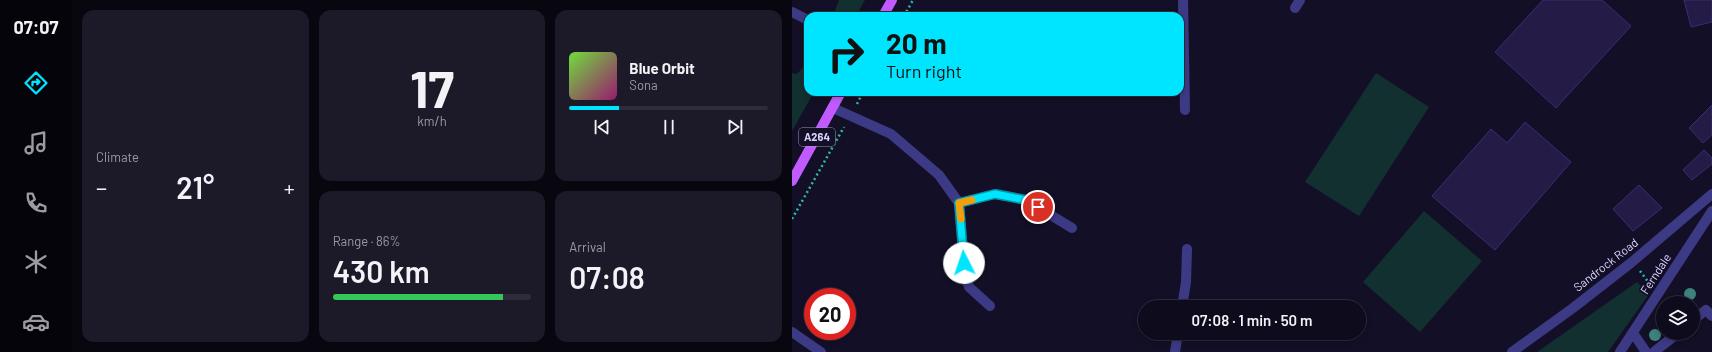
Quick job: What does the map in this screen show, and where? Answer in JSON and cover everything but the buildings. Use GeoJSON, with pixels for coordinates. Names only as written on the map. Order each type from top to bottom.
{"type":"FeatureCollection","features":[{"type":"Feature","properties":{"kind":"main road"},"geometry":{"type":"LineString","coordinates":[[885,12],[892,0]]}},
{"type":"Feature","properties":{"kind":"main road","name":"A264"},"geometry":{"type":"LineString","coordinates":[[792,181],[839,96]]}},
{"type":"Feature","properties":{"kind":"street"},"geometry":{"type":"LineString","coordinates":[[1183,0],[1183,12]]}},
{"type":"Feature","properties":{"kind":"street"},"geometry":{"type":"LineString","coordinates":[[792,12],[804,18]]}},
{"type":"Feature","properties":{"kind":"street"},"geometry":{"type":"LineString","coordinates":[[1184,55],[1185,110]]}},
{"type":"Feature","properties":{"kind":"street"},"geometry":{"type":"LineString","coordinates":[[833,108],[891,134],[939,175],[959,203],[965,276],[969,287],[990,306]]}},
{"type":"Feature","properties":{"kind":"street"},"geometry":{"type":"LineString","coordinates":[[959,203],[995,194],[1026,200],[1072,228]]}},
{"type":"Feature","properties":{"kind":"street","name":"Sandrock Road"},"geometry":{"type":"LineString","coordinates":[[1512,352],[1632,262],[1712,194]]}},
{"type":"Feature","properties":{"kind":"street","name":"Ferndale"},"geometry":{"type":"LineString","coordinates":[[1620,352],[1712,211]]}},
{"type":"Feature","properties":{"kind":"street"},"geometry":{"type":"LineString","coordinates":[[1183,300],[1186,282],[1187,249]]}},
{"type":"Feature","properties":{"kind":"street"},"geometry":{"type":"LineString","coordinates":[[1700,315],[1706,310],[1712,316]]}},
{"type":"Feature","properties":{"kind":"street"},"geometry":{"type":"LineString","coordinates":[[792,332],[821,352]]}},
{"type":"Feature","properties":{"kind":"street"},"geometry":{"type":"LineString","coordinates":[[1633,333],[1646,352]]}},
{"type":"Feature","properties":{"kind":"street"},"geometry":{"type":"LineString","coordinates":[[1175,352],[1177,340]]}},
{"type":"Feature","properties":{"kind":"street"},"geometry":{"type":"LineString","coordinates":[[1654,352],[1669,340]]}},
{"type":"Feature","properties":{"kind":"path"},"geometry":{"type":"LineString","coordinates":[[906,12],[913,0]]}},
{"type":"Feature","properties":{"kind":"path"},"geometry":{"type":"LineString","coordinates":[[792,219],[861,96]]}},
{"type":"Feature","properties":{"kind":"path"},"geometry":{"type":"LineString","coordinates":[[1632,262],[1658,294]]}},
{"type":"Feature","properties":{"kind":"green space"},"geometry":{"type":"Polygon","coordinates":[[[839,0],[865,0],[858,12],[834,12],[839,0]]]}},
{"type":"Feature","properties":{"kind":"green space"},"geometry":{"type":"Polygon","coordinates":[[[804,66],[804,96],[812,96],[792,131],[792,73],[797,74],[804,66]]]}},
{"type":"Feature","properties":{"kind":"green space"},"geometry":{"type":"Polygon","coordinates":[[[1376,73],[1429,107],[1359,216],[1305,182],[1376,73]]]}},
{"type":"Feature","properties":{"kind":"green space"},"geometry":{"type":"Polygon","coordinates":[[[1424,211],[1482,261],[1420,332],[1363,282],[1424,211]]]}},
{"type":"Feature","properties":{"kind":"green space"},"geometry":{"type":"Polygon","coordinates":[[[1637,282],[1649,294],[1608,352],[1537,352],[1637,282]]]}},
{"type":"Feature","properties":{"kind":"slow traffic"},"geometry":{"type":"LineString","coordinates":[[961,219],[959,203],[972,200]]}},
{"type":"Feature","properties":{"kind":"route"},"geometry":{"type":"LineString","coordinates":[[964,263],[959,203],[995,194],[1026,200],[1038,207]]}}]}
